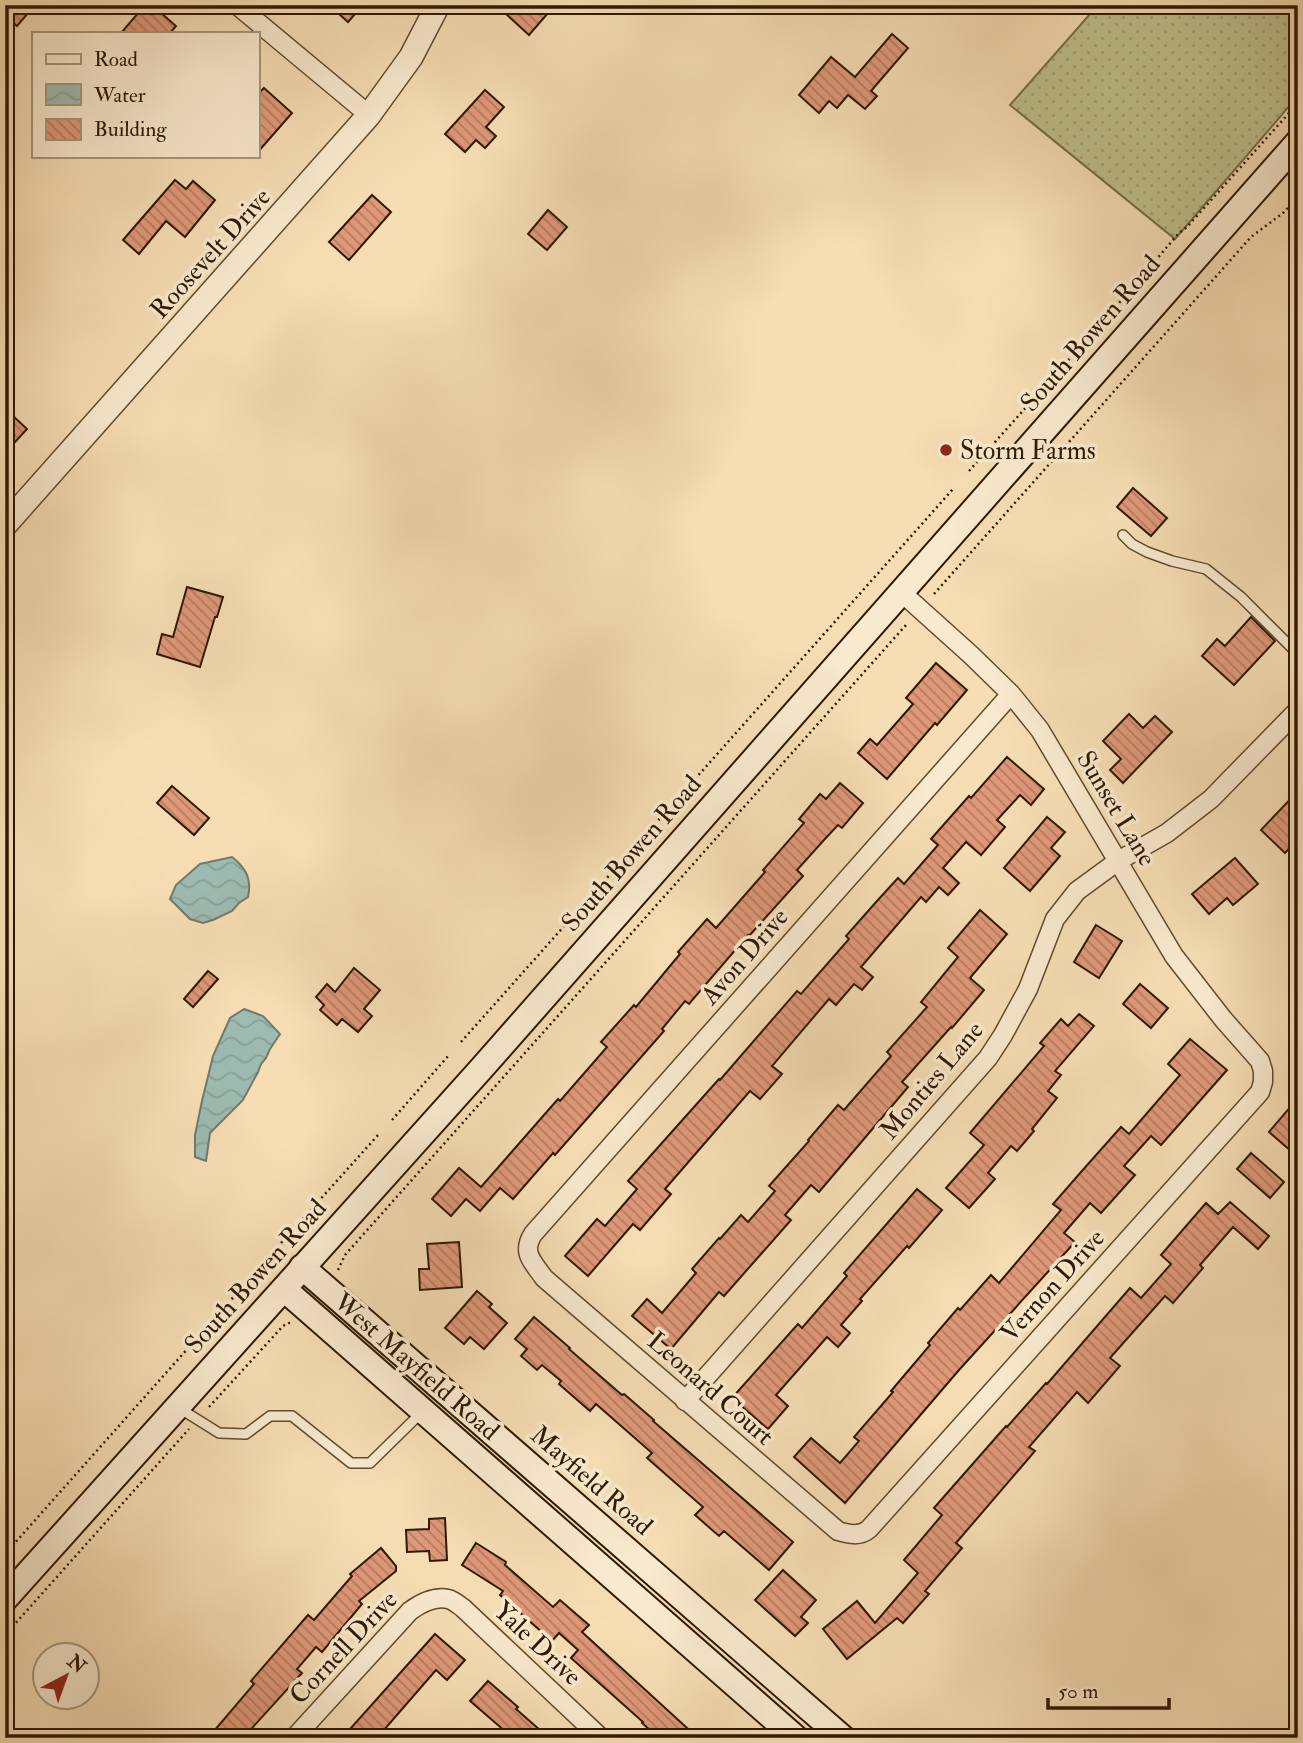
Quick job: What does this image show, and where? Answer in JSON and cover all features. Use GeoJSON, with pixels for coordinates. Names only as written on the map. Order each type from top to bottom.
{"type":"FeatureCollection","features":[{"type":"Feature","properties":{"kind":"main road","name":"South Bowen Road"},"geometry":{"type":"LineString","coordinates":[[5,1599],[184,1417],[302,1268],[481,1069],[1298,142]]}},
{"type":"Feature","properties":{"kind":"main road","name":"Mayfield Road"},"geometry":{"type":"LineString","coordinates":[[302,1268],[843,1738]]}},
{"type":"Feature","properties":{"kind":"main road","name":"West Mayfield Road"},"geometry":{"type":"LineString","coordinates":[[284,1289],[796,1738]]}},
{"type":"Feature","properties":{"kind":"street"},"geometry":{"type":"LineString","coordinates":[[237,5],[369,115]]}},
{"type":"Feature","properties":{"kind":"street","name":"Roosevelt Drive"},"geometry":{"type":"LineString","coordinates":[[5,526],[369,115],[411,57],[439,5]]}},
{"type":"Feature","properties":{"kind":"street","name":"Sunset Lane"},"geometry":{"type":"LineString","coordinates":[[901,592],[1011,694],[1040,730],[1174,956],[1260,1061],[1263,1071]]}},
{"type":"Feature","properties":{"kind":"street","name":"Avon Drive"},"geometry":{"type":"LineString","coordinates":[[530,1258],[527,1251],[528,1242],[533,1234],[1011,694]]}},
{"type":"Feature","properties":{"kind":"street","name":"Monties Lane"},"geometry":{"type":"LineString","coordinates":[[685,1401],[988,1058],[1028,989],[1055,919],[1077,891],[1118,861],[1167,833],[1211,799],[1298,710]]}},
{"type":"Feature","properties":{"kind":"street","name":"Vernon Drive"},"geometry":{"type":"LineString","coordinates":[[869,1529],[1260,1092],[1263,1071]]}},
{"type":"Feature","properties":{"kind":"street","name":"Leonard Court"},"geometry":{"type":"LineString","coordinates":[[530,1258],[544,1278],[838,1531],[849,1535],[869,1529]]}},
{"type":"Feature","properties":{"kind":"street","name":"Yale Drive"},"geometry":{"type":"LineString","coordinates":[[434,1600],[449,1599],[463,1608],[601,1738]]}},
{"type":"Feature","properties":{"kind":"street","name":"Cornell Drive"},"geometry":{"type":"LineString","coordinates":[[294,1738],[410,1611],[421,1603],[434,1600]]}},
{"type":"Feature","properties":{"kind":"lane"},"geometry":{"type":"LineString","coordinates":[[1122,535],[1147,552],[1206,569],[1241,597],[1298,654]]}},
{"type":"Feature","properties":{"kind":"lane"},"geometry":{"type":"LineString","coordinates":[[184,1417],[219,1433],[246,1434],[270,1416],[292,1416],[351,1463],[370,1463],[423,1411]]}},
{"type":"Feature","properties":{"kind":"path"},"geometry":{"type":"LineString","coordinates":[[969,471],[1298,103]]}},
{"type":"Feature","properties":{"kind":"path"},"geometry":{"type":"LineString","coordinates":[[934,594],[1251,237],[1283,213],[1298,197]]}},
{"type":"Feature","properties":{"kind":"path"},"geometry":{"type":"LineString","coordinates":[[461,1042],[953,489]]}},
{"type":"Feature","properties":{"kind":"path"},"geometry":{"type":"LineString","coordinates":[[337,1269],[345,1255],[906,625]]}},
{"type":"Feature","properties":{"kind":"path"},"geometry":{"type":"LineString","coordinates":[[392,1119],[449,1055]]}},
{"type":"Feature","properties":{"kind":"path"},"geometry":{"type":"LineString","coordinates":[[281,1243],[379,1134]]}},
{"type":"Feature","properties":{"kind":"path"},"geometry":{"type":"LineString","coordinates":[[5,1554],[270,1256]]}},
{"type":"Feature","properties":{"kind":"path"},"geometry":{"type":"LineString","coordinates":[[209,1407],[290,1321]]}},
{"type":"Feature","properties":{"kind":"path"},"geometry":{"type":"LineString","coordinates":[[5,1635],[184,1417]]}},
{"type":"Feature","properties":{"kind":"green space"},"geometry":{"type":"Polygon","coordinates":[[[1098,5],[1298,5],[1298,96],[1175,239],[1010,105],[1098,5]]]}},
{"type":"Feature","properties":{"kind":"water"},"geometry":{"type":"Polygon","coordinates":[[[232,857],[241,865],[249,885],[248,897],[232,911],[203,923],[190,919],[170,899],[176,885],[200,864],[232,857]]]}},
{"type":"Feature","properties":{"kind":"water"},"geometry":{"type":"Polygon","coordinates":[[[244,1009],[263,1016],[280,1034],[243,1100],[210,1133],[206,1161],[195,1157],[195,1135],[213,1056],[230,1018],[244,1009]]]}},
{"type":"Feature","properties":{"kind":"building"},"geometry":{"type":"Polygon","coordinates":[[[5,5],[19,5],[28,13],[17,26],[5,16],[5,5]]]}},
{"type":"Feature","properties":{"kind":"building"},"geometry":{"type":"Polygon","coordinates":[[[145,5],[152,5],[176,26],[171,32],[122,32],[145,5]]]}},
{"type":"Feature","properties":{"kind":"building"},"geometry":{"type":"Polygon","coordinates":[[[329,5],[363,5],[348,22],[329,5]]]}},
{"type":"Feature","properties":{"kind":"building"},"geometry":{"type":"Polygon","coordinates":[[[496,5],[555,5],[529,35],[496,5]]]}},
{"type":"Feature","properties":{"kind":"building"},"geometry":{"type":"Polygon","coordinates":[[[892,34],[908,48],[871,91],[877,96],[865,109],[848,95],[837,108],[829,101],[819,113],[799,95],[831,57],[855,77],[892,34]]]}},
{"type":"Feature","properties":{"kind":"building"},"geometry":{"type":"Polygon","coordinates":[[[264,88],[292,113],[259,151],[259,93],[264,88]]]}},
{"type":"Feature","properties":{"kind":"building"},"geometry":{"type":"Polygon","coordinates":[[[485,90],[504,107],[486,127],[496,136],[485,148],[476,140],[465,152],[445,134],[485,90]]]}},
{"type":"Feature","properties":{"kind":"building"},"geometry":{"type":"Polygon","coordinates":[[[175,180],[186,189],[193,181],[215,200],[185,237],[166,221],[139,254],[123,240],[175,180]]]}},
{"type":"Feature","properties":{"kind":"building"},"geometry":{"type":"Polygon","coordinates":[[[372,195],[391,212],[349,260],[329,242],[372,195]]]}},
{"type":"Feature","properties":{"kind":"building"},"geometry":{"type":"Polygon","coordinates":[[[548,210],[567,227],[547,250],[528,234],[548,210]]]}},
{"type":"Feature","properties":{"kind":"building"},"geometry":{"type":"Polygon","coordinates":[[[12,415],[27,429],[5,453],[5,423],[12,415]]]}},
{"type":"Feature","properties":{"kind":"building"},"geometry":{"type":"Polygon","coordinates":[[[1133,488],[1167,518],[1151,536],[1117,507],[1133,488]]]}},
{"type":"Feature","properties":{"kind":"building"},"geometry":{"type":"Polygon","coordinates":[[[187,587],[223,597],[200,667],[157,654],[162,634],[173,637],[187,587]]]}},
{"type":"Feature","properties":{"kind":"building"},"geometry":{"type":"Polygon","coordinates":[[[1251,617],[1275,641],[1234,685],[1202,656],[1217,639],[1225,646],[1251,617]]]}},
{"type":"Feature","properties":{"kind":"building"},"geometry":{"type":"Polygon","coordinates":[[[936,663],[967,690],[887,779],[858,753],[870,739],[877,745],[913,704],[906,698],[936,663]]]}},
{"type":"Feature","properties":{"kind":"building"},"geometry":{"type":"Polygon","coordinates":[[[1129,714],[1143,728],[1155,716],[1172,732],[1123,783],[1110,770],[1121,759],[1103,741],[1129,714]]]}},
{"type":"Feature","properties":{"kind":"building"},"geometry":{"type":"Polygon","coordinates":[[[1007,757],[1044,789],[1031,805],[1020,795],[997,820],[1005,827],[981,855],[966,842],[943,868],[959,883],[948,895],[939,887],[926,902],[921,897],[861,967],[873,977],[862,990],[854,984],[836,1005],[829,999],[772,1066],[782,1074],[760,1099],[750,1091],[665,1189],[671,1194],[640,1230],[633,1224],[588,1276],[565,1256],[597,1219],[605,1226],[637,1189],[628,1181],[797,991],[801,994],[849,939],[846,936],[898,878],[904,884],[938,845],[931,839],[1007,757]]]}},
{"type":"Feature","properties":{"kind":"building"},"geometry":{"type":"Polygon","coordinates":[[[840,783],[863,803],[842,828],[838,825],[797,870],[803,876],[689,1004],[685,1001],[662,1029],[664,1031],[513,1199],[500,1188],[480,1211],[466,1199],[451,1216],[432,1199],[459,1168],[481,1187],[607,1047],[601,1042],[634,1005],[636,1007],[707,919],[716,928],[804,823],[799,819],[820,794],[826,799],[840,783]]]}},
{"type":"Feature","properties":{"kind":"building"},"geometry":{"type":"Polygon","coordinates":[[[172,786],[209,818],[194,835],[157,803],[172,786]]]}},
{"type":"Feature","properties":{"kind":"building"},"geometry":{"type":"Polygon","coordinates":[[[1298,791],[1298,839],[1285,853],[1261,830],[1298,791]]]}},
{"type":"Feature","properties":{"kind":"building"},"geometry":{"type":"Polygon","coordinates":[[[1047,817],[1065,832],[1051,848],[1060,856],[1030,891],[1004,868],[1047,817]]]}},
{"type":"Feature","properties":{"kind":"building"},"geometry":{"type":"Polygon","coordinates":[[[1235,858],[1258,884],[1233,905],[1227,898],[1209,914],[1192,894],[1235,858]]]}},
{"type":"Feature","properties":{"kind":"building"},"geometry":{"type":"Polygon","coordinates":[[[980,910],[1007,934],[970,978],[984,990],[902,1082],[908,1087],[819,1192],[811,1185],[785,1215],[791,1220],[724,1296],[719,1292],[671,1349],[632,1316],[647,1299],[662,1313],[696,1273],[692,1269],[719,1238],[741,1215],[748,1222],[775,1191],[769,1186],[838,1105],[844,1110],[891,1056],[887,1052],[927,1007],[921,1002],[958,957],[948,948],[980,910]]]}},
{"type":"Feature","properties":{"kind":"building"},"geometry":{"type":"Polygon","coordinates":[[[1096,925],[1122,941],[1099,978],[1074,962],[1096,925]]]}},
{"type":"Feature","properties":{"kind":"building"},"geometry":{"type":"Polygon","coordinates":[[[354,968],[380,990],[364,1009],[372,1016],[358,1032],[342,1019],[337,1025],[320,1010],[324,1005],[316,997],[327,984],[335,992],[354,968]]]}},
{"type":"Feature","properties":{"kind":"building"},"geometry":{"type":"Polygon","coordinates":[[[208,971],[218,979],[193,1007],[184,999],[208,971]]]}},
{"type":"Feature","properties":{"kind":"building"},"geometry":{"type":"Polygon","coordinates":[[[1140,984],[1168,1008],[1151,1028],[1123,1004],[1140,984]]]}},
{"type":"Feature","properties":{"kind":"building"},"geometry":{"type":"Polygon","coordinates":[[[1079,1014],[1094,1026],[1055,1071],[1061,1075],[1048,1091],[1057,1098],[1017,1151],[1011,1146],[988,1173],[995,1179],[969,1208],[946,1188],[984,1145],[970,1133],[1044,1046],[1040,1043],[1061,1019],[1068,1026],[1079,1014]]]}},
{"type":"Feature","properties":{"kind":"building"},"geometry":{"type":"Polygon","coordinates":[[[1190,1039],[1227,1070],[1161,1145],[1151,1136],[1124,1166],[1135,1175],[1101,1213],[1090,1203],[1064,1233],[1075,1242],[959,1370],[845,1503],[794,1457],[811,1438],[840,1463],[859,1441],[854,1437],[893,1392],[891,1391],[930,1345],[928,1343],[958,1308],[960,1310],[991,1275],[999,1283],[1061,1210],[1053,1204],[1121,1127],[1129,1134],[1180,1075],[1168,1064],[1190,1039]]]}},
{"type":"Feature","properties":{"kind":"building"},"geometry":{"type":"Polygon","coordinates":[[[1298,1098],[1298,1157],[1269,1132],[1298,1098]]]}},
{"type":"Feature","properties":{"kind":"building"},"geometry":{"type":"Polygon","coordinates":[[[1251,1153],[1284,1182],[1270,1198],[1237,1169],[1251,1153]]]}},
{"type":"Feature","properties":{"kind":"building"},"geometry":{"type":"Polygon","coordinates":[[[917,1189],[942,1210],[860,1299],[862,1301],[841,1325],[850,1333],[838,1347],[827,1337],[776,1395],[788,1406],[768,1429],[732,1398],[798,1324],[802,1328],[847,1276],[844,1273],[917,1189]]]}},
{"type":"Feature","properties":{"kind":"building"},"geometry":{"type":"Polygon","coordinates":[[[1230,1202],[1269,1236],[1258,1249],[1233,1227],[1200,1265],[1203,1268],[1173,1303],[1165,1296],[1110,1358],[1120,1366],[1088,1403],[1077,1392],[1029,1447],[1035,1451],[956,1543],[962,1548],[925,1591],[929,1594],[903,1623],[897,1618],[847,1659],[823,1629],[857,1601],[875,1623],[918,1573],[904,1560],[942,1515],[934,1508],[1130,1288],[1141,1298],[1171,1264],[1161,1255],[1206,1203],[1218,1214],[1230,1202]]]}},
{"type":"Feature","properties":{"kind":"building"},"geometry":{"type":"Polygon","coordinates":[[[459,1242],[462,1287],[420,1290],[419,1269],[429,1269],[427,1244],[459,1242]]]}},
{"type":"Feature","properties":{"kind":"building"},"geometry":{"type":"Polygon","coordinates":[[[477,1291],[492,1304],[489,1307],[507,1323],[484,1349],[470,1337],[464,1344],[445,1328],[477,1291]]]}},
{"type":"Feature","properties":{"kind":"building"},"geometry":{"type":"Polygon","coordinates":[[[534,1317],[793,1542],[769,1570],[724,1531],[719,1536],[695,1515],[703,1507],[647,1458],[652,1453],[596,1404],[590,1411],[542,1365],[537,1370],[521,1356],[527,1349],[515,1339],[534,1317]]]}},
{"type":"Feature","properties":{"kind":"building"},"geometry":{"type":"Polygon","coordinates":[[[445,1518],[447,1560],[430,1561],[429,1551],[407,1552],[406,1530],[429,1529],[429,1519],[445,1518]]]}},
{"type":"Feature","properties":{"kind":"building"},"geometry":{"type":"Polygon","coordinates":[[[476,1543],[506,1562],[505,1565],[553,1607],[560,1600],[589,1625],[582,1632],[698,1738],[659,1738],[571,1658],[578,1650],[559,1633],[552,1641],[500,1595],[503,1591],[462,1565],[476,1543]]]}},
{"type":"Feature","properties":{"kind":"building"},"geometry":{"type":"Polygon","coordinates":[[[381,1548],[396,1566],[396,1571],[359,1601],[362,1604],[322,1652],[316,1647],[297,1669],[302,1673],[243,1738],[208,1738],[254,1684],[251,1681],[308,1615],[314,1620],[352,1576],[350,1574],[381,1548]]]}},
{"type":"Feature","properties":{"kind":"building"},"geometry":{"type":"Polygon","coordinates":[[[783,1570],[816,1600],[801,1617],[808,1623],[795,1636],[755,1600],[783,1570]]]}},
{"type":"Feature","properties":{"kind":"building"},"geometry":{"type":"Polygon","coordinates":[[[435,1634],[465,1660],[447,1680],[436,1670],[377,1738],[342,1738],[435,1634]]]}},
{"type":"Feature","properties":{"kind":"building"},"geometry":{"type":"Polygon","coordinates":[[[488,1681],[549,1738],[500,1738],[506,1732],[470,1701],[488,1681]]]}},
{"type":"Feature","properties":{"kind":"place","name":"Storm Farms"},"geometry":{"type":"Point","coordinates":[946,450]}}]}
